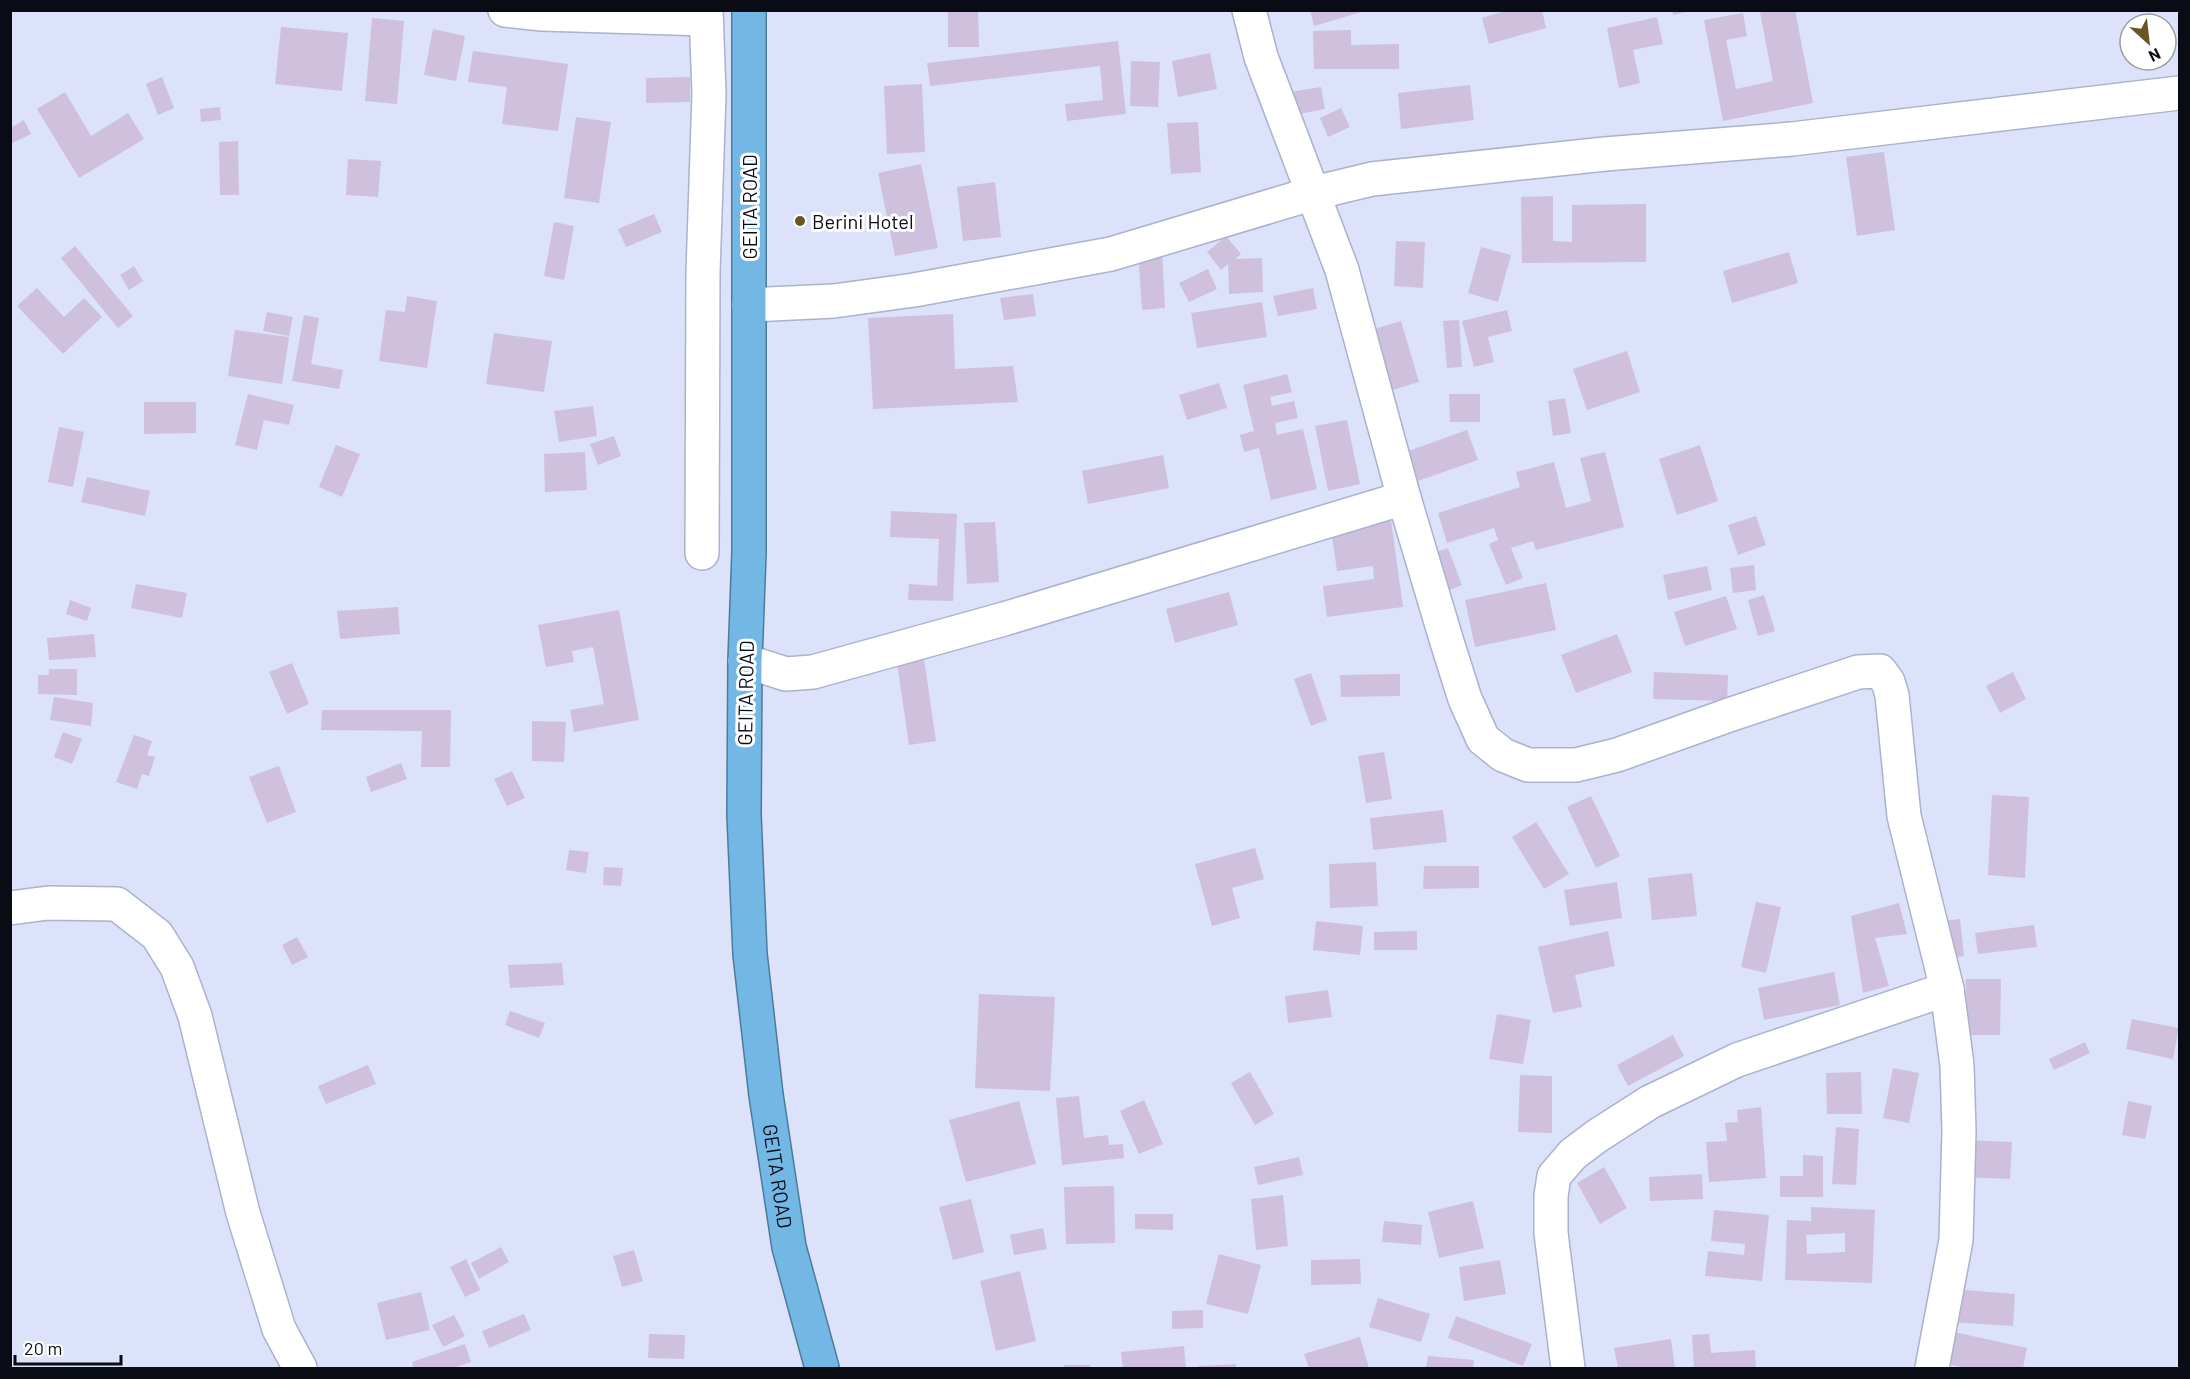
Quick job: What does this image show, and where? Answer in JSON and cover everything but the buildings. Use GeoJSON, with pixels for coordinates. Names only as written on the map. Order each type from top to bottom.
{"type":"FeatureCollection","features":[{"type":"Feature","properties":{"kind":"highway","name":"GEITA ROAD"},"geometry":{"type":"LineString","coordinates":[[749,10],[748,552],[744,815],[750,954],[766,1095],[789,1247],[822,1368]]}},
{"type":"Feature","properties":{"kind":"street"},"geometry":{"type":"LineString","coordinates":[[505,10],[543,14],[706,15],[709,94],[703,272],[702,553]]}},
{"type":"Feature","properties":{"kind":"street"},"geometry":{"type":"LineString","coordinates":[[1249,10],[1261,57],[1342,270],[1404,498],[1465,699],[1483,739],[1503,755],[1528,765],[1576,765],[1617,755],[1858,672],[1880,671],[1888,682],[1892,695],[1904,816],[1947,989],[1957,1065],[1959,1131],[1956,1240],[1932,1368]]}},
{"type":"Feature","properties":{"kind":"street"},"geometry":{"type":"LineString","coordinates":[[749,305],[834,301],[914,290],[1111,254],[1314,193],[1372,179],[1605,154],[1792,139],[2179,93]]}},
{"type":"Feature","properties":{"kind":"street"},"geometry":{"type":"LineString","coordinates":[[745,661],[786,674],[813,672],[1004,619],[1404,498]]}},
{"type":"Feature","properties":{"kind":"street"},"geometry":{"type":"LineString","coordinates":[[10,908],[48,903],[117,904],[157,934],[177,967],[195,1016],[243,1214],[279,1329],[300,1368]]}},
{"type":"Feature","properties":{"kind":"street"},"geometry":{"type":"LineString","coordinates":[[1568,1368],[1551,1233],[1551,1197],[1554,1176],[1573,1154],[1650,1102],[1737,1060],[1947,989]]}},
{"type":"Feature","properties":{"kind":"place","name":"Berini Hotel"},"geometry":{"type":"Point","coordinates":[800,221]}}]}
